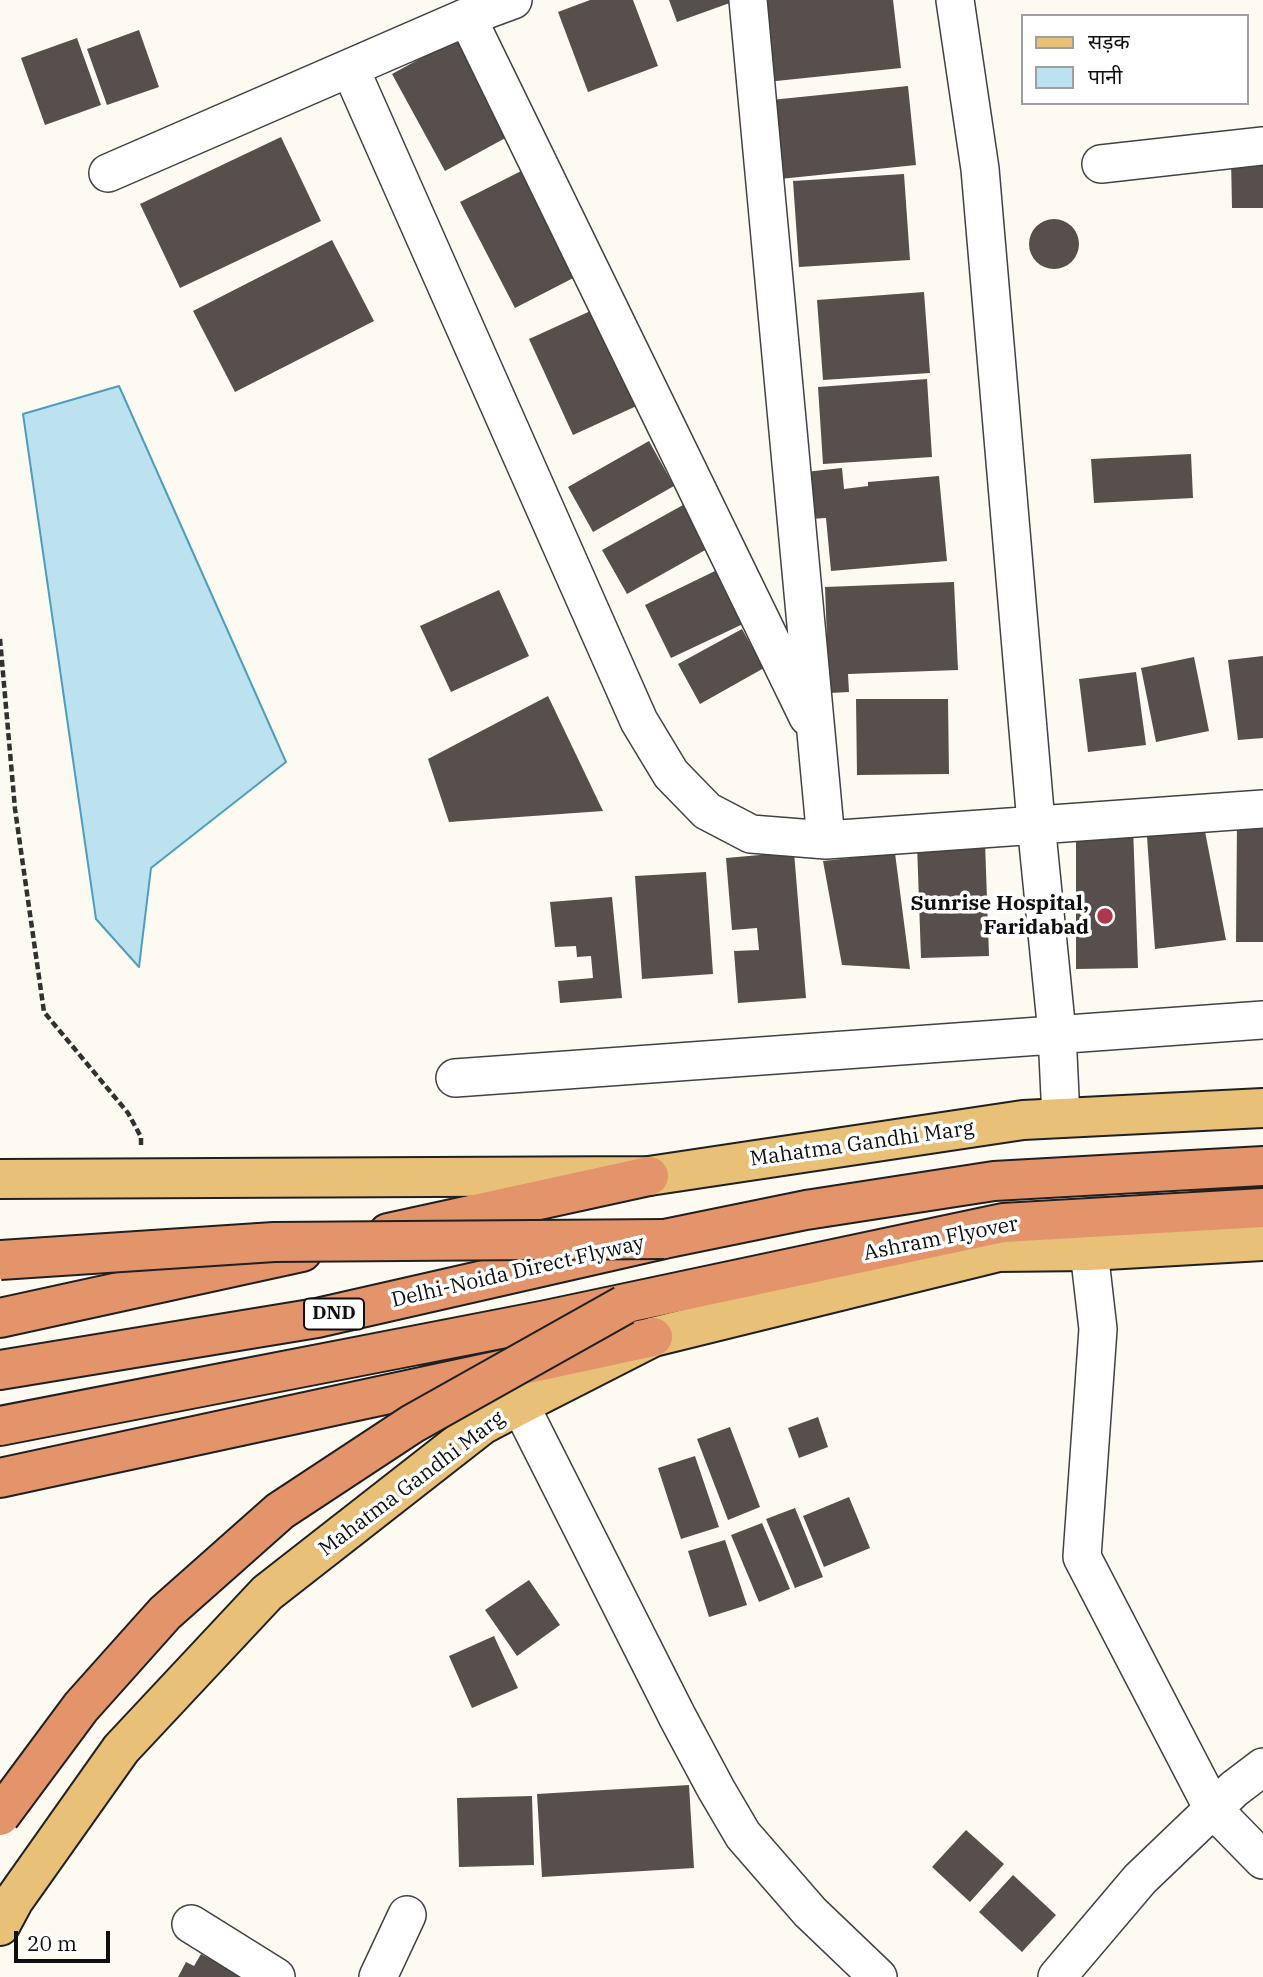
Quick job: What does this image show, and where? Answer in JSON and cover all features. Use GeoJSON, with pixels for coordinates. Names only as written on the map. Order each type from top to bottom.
{"type":"FeatureCollection","features":[{"type":"Feature","properties":{"kind":"highway","name":"Ashram Flyover"},"geometry":{"type":"LineString","coordinates":[[664,1239],[806,1210],[994,1181],[1263,1166]]}},
{"type":"Feature","properties":{"kind":"highway"},"geometry":{"type":"LineString","coordinates":[[0,1318],[649,1176]]}},
{"type":"Feature","properties":{"kind":"highway","name":"Ashram Flyover"},"geometry":{"type":"LineString","coordinates":[[624,1305],[1003,1223],[1263,1208]]}},
{"type":"Feature","properties":{"kind":"highway"},"geometry":{"type":"LineString","coordinates":[[0,1260],[274,1242],[664,1239]]}},
{"type":"Feature","properties":{"kind":"highway","name":"Delhi-Noida Direct Flyway"},"geometry":{"type":"LineString","coordinates":[[0,1370],[317,1318],[664,1239]]}},
{"type":"Feature","properties":{"kind":"highway"},"geometry":{"type":"LineString","coordinates":[[0,1816],[81,1707],[165,1613],[280,1511],[412,1424],[624,1305]]}},
{"type":"Feature","properties":{"kind":"highway","name":"DND"},"geometry":{"type":"LineString","coordinates":[[0,1426],[624,1305]]}},
{"type":"Feature","properties":{"kind":"highway"},"geometry":{"type":"LineString","coordinates":[[0,1478],[653,1337]]}},
{"type":"Feature","properties":{"kind":"main road","name":"Mahatma Gandhi Marg"},"geometry":{"type":"LineString","coordinates":[[0,1179],[649,1176],[1023,1120],[1263,1108]]}},
{"type":"Feature","properties":{"kind":"main road","name":"Mahatma Gandhi Marg"},"geometry":{"type":"LineString","coordinates":[[0,1926],[14,1900],[121,1749],[267,1593],[482,1425],[653,1337],[998,1252],[1089,1251],[1263,1241]]}},
{"type":"Feature","properties":{"kind":"street"},"geometry":{"type":"LineString","coordinates":[[108,173],[467,17],[513,0]]}},
{"type":"Feature","properties":{"kind":"street"},"geometry":{"type":"LineString","coordinates":[[748,0],[826,840]]}},
{"type":"Feature","properties":{"kind":"street"},"geometry":{"type":"LineString","coordinates":[[955,0],[980,169],[1036,823],[1057,1033],[1061,1118]]}},
{"type":"Feature","properties":{"kind":"street"},"geometry":{"type":"LineString","coordinates":[[467,17],[817,736]]}},
{"type":"Feature","properties":{"kind":"street"},"geometry":{"type":"LineString","coordinates":[[351,68],[639,721],[671,774],[707,811],[751,834],[826,840],[1263,809]]}},
{"type":"Feature","properties":{"kind":"street"},"geometry":{"type":"LineString","coordinates":[[1101,164],[1263,146]]}},
{"type":"Feature","properties":{"kind":"street"},"geometry":{"type":"LineString","coordinates":[[456,1078],[1263,1020]]}},
{"type":"Feature","properties":{"kind":"street"},"geometry":{"type":"LineString","coordinates":[[1089,1251],[1098,1329],[1082,1557],[1213,1809],[1263,1860]]}},
{"type":"Feature","properties":{"kind":"street"},"geometry":{"type":"LineString","coordinates":[[520,1405],[678,1718],[743,1835],[810,1912],[878,1977]]}},
{"type":"Feature","properties":{"kind":"street"},"geometry":{"type":"LineString","coordinates":[[1057,1977],[1140,1879],[1234,1788],[1263,1767]]}},
{"type":"Feature","properties":{"kind":"street"},"geometry":{"type":"LineString","coordinates":[[378,1977],[407,1916]]}},
{"type":"Feature","properties":{"kind":"street"},"geometry":{"type":"LineString","coordinates":[[191,1924],[276,1977]]}},
{"type":"Feature","properties":{"kind":"path"},"geometry":{"type":"LineString","coordinates":[[0,639],[15,809],[44,1012],[128,1113],[141,1137],[143,1179]]}},
{"type":"Feature","properties":{"kind":"water"},"geometry":{"type":"Polygon","coordinates":[[[119,386],[286,762],[151,868],[139,967],[96,919],[23,414],[119,386]]]}},
{"type":"Feature","properties":{"kind":"building"},"geometry":{"type":"Polygon","coordinates":[[[590,0],[633,0],[658,66],[588,92],[558,12],[590,0]]]}},
{"type":"Feature","properties":{"kind":"building"},"geometry":{"type":"Polygon","coordinates":[[[669,0],[738,0],[677,22],[669,0]]]}},
{"type":"Feature","properties":{"kind":"building"},"geometry":{"type":"Polygon","coordinates":[[[748,0],[893,0],[901,68],[757,83],[748,0]]]}},
{"type":"Feature","properties":{"kind":"building"},"geometry":{"type":"Polygon","coordinates":[[[139,30],[159,87],[107,105],[87,49],[139,30]]]}},
{"type":"Feature","properties":{"kind":"building"},"geometry":{"type":"Polygon","coordinates":[[[467,33],[520,130],[445,171],[392,74],[467,33]]]}},
{"type":"Feature","properties":{"kind":"building"},"geometry":{"type":"Polygon","coordinates":[[[77,38],[101,105],[45,125],[21,58],[77,38]]]}},
{"type":"Feature","properties":{"kind":"building"},"geometry":{"type":"Polygon","coordinates":[[[908,86],[916,165],[780,179],[771,100],[908,86]]]}},
{"type":"Feature","properties":{"kind":"building"},"geometry":{"type":"Polygon","coordinates":[[[281,137],[321,221],[180,288],[140,204],[281,137]]]}},
{"type":"Feature","properties":{"kind":"building"},"geometry":{"type":"Polygon","coordinates":[[[1231,158],[1263,158],[1263,208],[1232,208],[1231,158]]]}},
{"type":"Feature","properties":{"kind":"building"},"geometry":{"type":"Polygon","coordinates":[[[529,167],[583,273],[515,308],[460,202],[529,167]]]}},
{"type":"Feature","properties":{"kind":"building"},"geometry":{"type":"Polygon","coordinates":[[[904,174],[910,260],[799,267],[793,181],[904,174]]]}},
{"type":"Feature","properties":{"kind":"building"},"geometry":{"type":"Polygon","coordinates":[[[1054,219],[1072,226],[1079,244],[1072,262],[1054,269],[1036,262],[1029,244],[1036,226],[1054,219]]]}},
{"type":"Feature","properties":{"kind":"building"},"geometry":{"type":"Polygon","coordinates":[[[332,240],[374,321],[235,392],[193,311],[332,240]]]}},
{"type":"Feature","properties":{"kind":"building"},"geometry":{"type":"Polygon","coordinates":[[[924,292],[930,373],[823,380],[817,300],[924,292]]]}},
{"type":"Feature","properties":{"kind":"building"},"geometry":{"type":"Polygon","coordinates":[[[597,308],[641,404],[573,435],[529,339],[597,308]]]}},
{"type":"Feature","properties":{"kind":"building"},"geometry":{"type":"Polygon","coordinates":[[[927,379],[932,457],[823,464],[818,387],[927,379]]]}},
{"type":"Feature","properties":{"kind":"building"},"geometry":{"type":"Polygon","coordinates":[[[649,441],[674,486],[593,532],[568,487],[649,441]]]}},
{"type":"Feature","properties":{"kind":"building"},"geometry":{"type":"Polygon","coordinates":[[[1191,454],[1193,498],[1094,503],[1091,459],[1191,454]]]}},
{"type":"Feature","properties":{"kind":"building"},"geometry":{"type":"Polygon","coordinates":[[[842,468],[844,489],[868,486],[868,482],[939,476],[947,561],[831,571],[826,518],[810,519],[805,472],[842,468]]]}},
{"type":"Feature","properties":{"kind":"building"},"geometry":{"type":"Polygon","coordinates":[[[683,505],[707,549],[627,594],[602,550],[683,505]]]}},
{"type":"Feature","properties":{"kind":"building"},"geometry":{"type":"Polygon","coordinates":[[[717,570],[743,624],[671,658],[645,605],[717,570]]]}},
{"type":"Feature","properties":{"kind":"building"},"geometry":{"type":"Polygon","coordinates":[[[954,582],[958,670],[848,674],[849,692],[829,693],[825,587],[954,582]]]}},
{"type":"Feature","properties":{"kind":"building"},"geometry":{"type":"Polygon","coordinates":[[[499,590],[529,656],[451,692],[420,626],[499,590]]]}},
{"type":"Feature","properties":{"kind":"building"},"geometry":{"type":"Polygon","coordinates":[[[742,629],[764,668],[700,704],[678,664],[742,629]]]}},
{"type":"Feature","properties":{"kind":"building"},"geometry":{"type":"Polygon","coordinates":[[[1263,656],[1263,738],[1238,740],[1228,660],[1263,656]]]}},
{"type":"Feature","properties":{"kind":"building"},"geometry":{"type":"Polygon","coordinates":[[[1194,657],[1209,731],[1156,742],[1141,668],[1194,657]]]}},
{"type":"Feature","properties":{"kind":"building"},"geometry":{"type":"Polygon","coordinates":[[[1136,672],[1146,745],[1088,752],[1079,679],[1136,672]]]}},
{"type":"Feature","properties":{"kind":"building"},"geometry":{"type":"Polygon","coordinates":[[[548,696],[603,811],[449,822],[428,759],[548,696]]]}},
{"type":"Feature","properties":{"kind":"building"},"geometry":{"type":"Polygon","coordinates":[[[856,699],[948,699],[949,774],[857,775],[856,699]]]}},
{"type":"Feature","properties":{"kind":"building"},"geometry":{"type":"Polygon","coordinates":[[[1203,821],[1226,940],[1155,949],[1146,823],[1203,821]]]}},
{"type":"Feature","properties":{"kind":"building"},"geometry":{"type":"Polygon","coordinates":[[[1237,821],[1263,821],[1263,942],[1236,942],[1237,821]]]}},
{"type":"Feature","properties":{"kind":"building"},"geometry":{"type":"Polygon","coordinates":[[[1133,826],[1138,968],[1076,969],[1076,827],[1133,826]]]}},
{"type":"Feature","properties":{"kind":"building"},"geometry":{"type":"Polygon","coordinates":[[[985,842],[989,956],[921,958],[917,844],[985,842]]]}},
{"type":"Feature","properties":{"kind":"building"},"geometry":{"type":"Polygon","coordinates":[[[794,852],[806,998],[738,1003],[734,951],[759,950],[757,928],[732,930],[726,858],[794,852]]]}},
{"type":"Feature","properties":{"kind":"building"},"geometry":{"type":"Polygon","coordinates":[[[895,853],[910,969],[842,965],[823,861],[895,853]]]}},
{"type":"Feature","properties":{"kind":"building"},"geometry":{"type":"Polygon","coordinates":[[[706,872],[713,974],[642,979],[635,876],[706,872]]]}},
{"type":"Feature","properties":{"kind":"building"},"geometry":{"type":"Polygon","coordinates":[[[612,897],[622,998],[560,1003],[558,981],[593,978],[591,956],[577,957],[576,946],[555,947],[550,902],[612,897]]]}},
{"type":"Feature","properties":{"kind":"building"},"geometry":{"type":"Polygon","coordinates":[[[818,1417],[828,1447],[799,1458],[788,1428],[818,1417]]]}},
{"type":"Feature","properties":{"kind":"building"},"geometry":{"type":"Polygon","coordinates":[[[730,1427],[760,1507],[728,1520],[697,1439],[730,1427]]]}},
{"type":"Feature","properties":{"kind":"building"},"geometry":{"type":"Polygon","coordinates":[[[695,1456],[719,1527],[681,1539],[658,1468],[695,1456]]]}},
{"type":"Feature","properties":{"kind":"building"},"geometry":{"type":"Polygon","coordinates":[[[849,1497],[870,1548],[824,1567],[803,1516],[849,1497]]]}},
{"type":"Feature","properties":{"kind":"building"},"geometry":{"type":"Polygon","coordinates":[[[795,1508],[823,1577],[795,1588],[766,1519],[795,1508]]]}},
{"type":"Feature","properties":{"kind":"building"},"geometry":{"type":"Polygon","coordinates":[[[762,1523],[790,1589],[759,1602],[731,1535],[762,1523]]]}},
{"type":"Feature","properties":{"kind":"building"},"geometry":{"type":"Polygon","coordinates":[[[725,1540],[747,1605],[709,1617],[688,1551],[725,1540]]]}},
{"type":"Feature","properties":{"kind":"building"},"geometry":{"type":"Polygon","coordinates":[[[529,1580],[560,1625],[517,1656],[485,1610],[529,1580]]]}},
{"type":"Feature","properties":{"kind":"building"},"geometry":{"type":"Polygon","coordinates":[[[494,1636],[518,1688],[472,1708],[449,1656],[494,1636]]]}},
{"type":"Feature","properties":{"kind":"building"},"geometry":{"type":"Polygon","coordinates":[[[689,1785],[694,1868],[542,1877],[537,1794],[689,1785]]]}},
{"type":"Feature","properties":{"kind":"building"},"geometry":{"type":"Polygon","coordinates":[[[532,1796],[534,1865],[459,1867],[457,1798],[532,1796]]]}},
{"type":"Feature","properties":{"kind":"building"},"geometry":{"type":"Polygon","coordinates":[[[966,1830],[1004,1864],[970,1902],[932,1867],[966,1830]]]}},
{"type":"Feature","properties":{"kind":"building"},"geometry":{"type":"Polygon","coordinates":[[[1013,1875],[1056,1915],[1022,1952],[979,1912],[1013,1875]]]}},
{"type":"Feature","properties":{"kind":"building"},"geometry":{"type":"Polygon","coordinates":[[[201,1954],[243,1977],[178,1977],[186,1962],[194,1966],[201,1954]]]}},
{"type":"Feature","properties":{"kind":"place","name":"Sunrise Hospital, Faridabad"},"geometry":{"type":"Point","coordinates":[1105,916]}}]}
